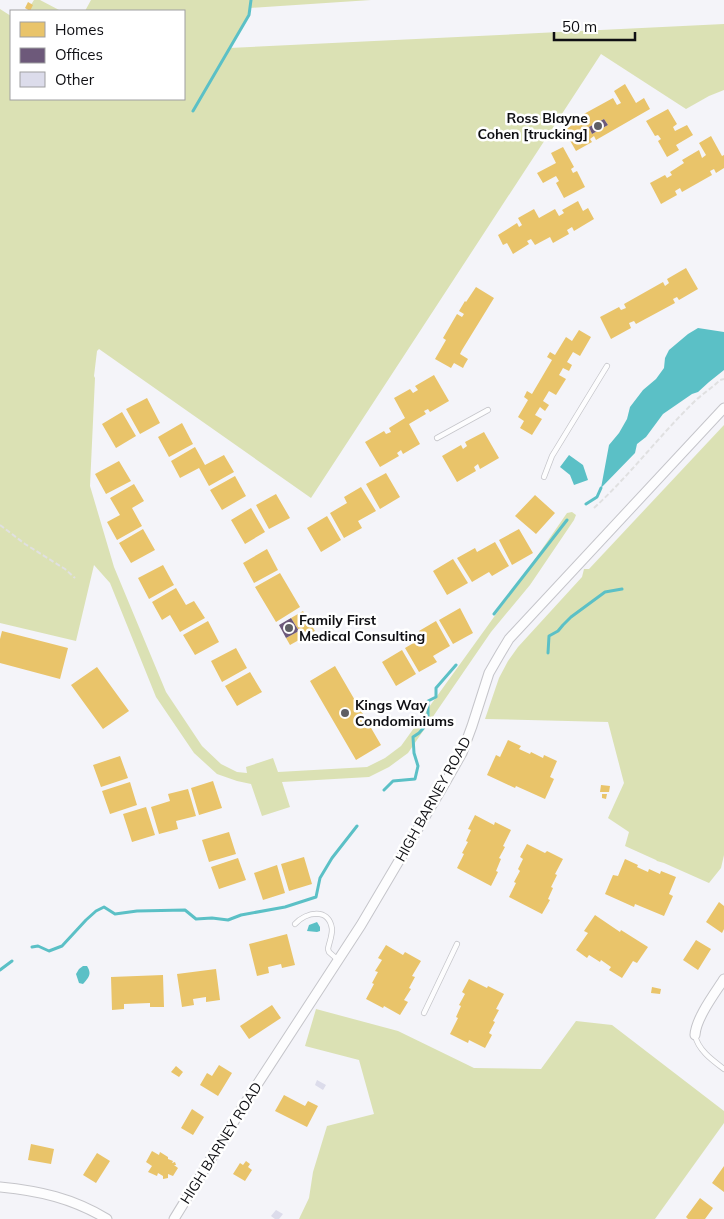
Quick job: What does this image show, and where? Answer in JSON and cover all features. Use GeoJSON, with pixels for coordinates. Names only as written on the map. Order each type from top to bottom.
{"type":"FeatureCollection","features":[{"type":"Feature","properties":{"kind":"street","name":"HIGH BARNEY ROAD"},"geometry":{"type":"LineString","coordinates":[[174,1219],[249,1097],[361,925],[420,826],[462,753],[489,673],[510,639],[724,408]]}},
{"type":"Feature","properties":{"kind":"street"},"geometry":{"type":"LineString","coordinates":[[695,1035],[697,1024],[724,979]]}},
{"type":"Feature","properties":{"kind":"street"},"geometry":{"type":"LineString","coordinates":[[0,1187],[30,1191],[69,1200],[107,1219]]}},
{"type":"Feature","properties":{"kind":"lane"},"geometry":{"type":"LineString","coordinates":[[544,477],[552,456],[607,366]]}},
{"type":"Feature","properties":{"kind":"lane"},"geometry":{"type":"LineString","coordinates":[[437,438],[488,410]]}},
{"type":"Feature","properties":{"kind":"lane"},"geometry":{"type":"LineString","coordinates":[[295,924],[300,918],[314,913],[327,918],[332,928],[328,949],[338,960]]}},
{"type":"Feature","properties":{"kind":"lane"},"geometry":{"type":"LineString","coordinates":[[424,1013],[457,944]]}},
{"type":"Feature","properties":{"kind":"lane"},"geometry":{"type":"LineString","coordinates":[[695,1035],[702,1050],[724,1068]]}},
{"type":"Feature","properties":{"kind":"path"},"geometry":{"type":"LineString","coordinates":[[594,508],[696,400],[720,380],[724,379]]}},
{"type":"Feature","properties":{"kind":"path"},"geometry":{"type":"LineString","coordinates":[[0,524],[25,544],[65,569],[75,578]]}},
{"type":"Feature","properties":{"kind":"green space"},"geometry":{"type":"Polygon","coordinates":[[[34,0],[40,0],[59,10],[28,10],[34,0]]]}},
{"type":"Feature","properties":{"kind":"green space"},"geometry":{"type":"Polygon","coordinates":[[[91,0],[371,0],[250,8],[229,48],[724,24],[724,90],[686,109],[601,54],[311,498],[99,349],[97,351],[94,376],[90,486],[114,567],[166,692],[202,746],[221,764],[237,772],[247,773],[246,767],[273,758],[278,772],[367,767],[385,758],[401,746],[567,513],[572,512],[576,515],[530,585],[491,632],[408,753],[389,767],[369,777],[282,782],[290,807],[262,816],[251,784],[217,774],[194,753],[156,697],[110,583],[94,565],[76,641],[0,623],[0,9],[10,15],[10,100],[185,100],[185,10],[86,10],[91,0]]]}},
{"type":"Feature","properties":{"kind":"green space"},"geometry":{"type":"Polygon","coordinates":[[[724,425],[724,855],[721,868],[709,883],[625,846],[629,832],[608,818],[624,783],[608,722],[485,719],[499,678],[518,647],[582,577],[584,569],[589,569],[724,425]]]}},
{"type":"Feature","properties":{"kind":"green space"},"geometry":{"type":"Polygon","coordinates":[[[316,1009],[398,1031],[474,1068],[541,1069],[576,1021],[612,1025],[724,1111],[724,1123],[655,1219],[299,1219],[309,1198],[313,1172],[327,1126],[374,1114],[359,1060],[305,1046],[316,1009]]]}},
{"type":"Feature","properties":{"kind":"water"},"geometry":{"type":"Polygon","coordinates":[[[698,328],[724,332],[724,370],[698,392],[663,414],[646,437],[637,444],[635,453],[601,488],[609,445],[627,419],[630,407],[664,368],[665,358],[669,350],[698,328]]]}},
{"type":"Feature","properties":{"kind":"water"},"geometry":{"type":"Polygon","coordinates":[[[569,455],[583,465],[588,480],[574,485],[570,475],[560,467],[569,455]]]}},
{"type":"Feature","properties":{"kind":"water"},"geometry":{"type":"Polygon","coordinates":[[[317,922],[320,931],[307,931],[309,925],[317,922]]]}},
{"type":"Feature","properties":{"kind":"water"},"geometry":{"type":"Polygon","coordinates":[[[83,966],[87,966],[90,973],[83,984],[79,983],[76,974],[83,966]]]}},
{"type":"Feature","properties":{"kind":"building: Homes"},"geometry":{"type":"Polygon","coordinates":[[[28,2],[33,5],[30,10],[25,8],[28,2]]]}},
{"type":"Feature","properties":{"kind":"building: Homes"},"geometry":{"type":"Polygon","coordinates":[[[625,84],[636,103],[644,98],[650,109],[596,140],[594,136],[590,139],[592,142],[576,151],[564,130],[579,121],[581,125],[586,122],[582,115],[613,98],[617,105],[621,103],[614,91],[625,84]],[[604,119],[589,127],[592,134],[608,125],[604,119]]]}},
{"type":"Feature","properties":{"kind":"building: Homes"},"geometry":{"type":"Polygon","coordinates":[[[668,109],[677,124],[673,127],[675,131],[687,125],[693,135],[676,145],[679,150],[667,157],[658,141],[661,139],[658,135],[655,136],[646,121],[668,109]]]}},
{"type":"Feature","properties":{"kind":"building: Homes"},"geometry":{"type":"Polygon","coordinates":[[[711,136],[722,156],[724,155],[724,168],[716,173],[714,169],[710,171],[712,175],[682,192],[680,188],[675,191],[677,195],[661,204],[650,183],[665,175],[667,178],[672,175],[670,172],[684,163],[682,160],[699,150],[702,158],[706,155],[699,143],[711,136]]]}},
{"type":"Feature","properties":{"kind":"building: Homes"},"geometry":{"type":"Polygon","coordinates":[[[563,147],[574,167],[571,169],[573,173],[577,171],[585,187],[564,198],[556,183],[559,181],[556,176],[543,183],[537,173],[556,163],[551,153],[563,147]]]}},
{"type":"Feature","properties":{"kind":"building: Homes"},"geometry":{"type":"Polygon","coordinates":[[[578,201],[583,211],[588,208],[594,219],[574,231],[572,227],[567,230],[569,234],[553,243],[550,237],[535,245],[531,239],[527,241],[529,244],[513,254],[507,243],[503,245],[498,235],[517,223],[519,227],[522,225],[518,218],[534,209],[539,218],[555,209],[559,216],[564,213],[562,210],[578,201]]]}},
{"type":"Feature","properties":{"kind":"building: Homes"},"geometry":{"type":"Polygon","coordinates":[[[686,268],[698,289],[679,300],[677,297],[673,299],[675,303],[636,324],[634,321],[629,323],[631,328],[611,339],[600,317],[619,307],[621,310],[626,308],[624,304],[663,282],[665,286],[669,283],[667,279],[686,268]]]}},
{"type":"Feature","properties":{"kind":"building: Homes"},"geometry":{"type":"Polygon","coordinates":[[[476,287],[494,298],[460,354],[468,359],[463,368],[454,363],[451,368],[435,359],[446,340],[443,338],[457,314],[462,317],[464,314],[459,311],[476,287]]]}},
{"type":"Feature","properties":{"kind":"building: Homes"},"geometry":{"type":"Polygon","coordinates":[[[579,330],[591,337],[580,356],[573,352],[567,362],[572,365],[569,371],[563,368],[559,375],[566,379],[556,395],[549,391],[543,401],[549,405],[545,411],[540,407],[535,415],[542,419],[532,435],[520,428],[524,421],[518,417],[528,400],[524,397],[527,391],[532,394],[552,360],[547,357],[550,352],[555,355],[566,337],[572,341],[579,330]]]}},
{"type":"Feature","properties":{"kind":"building: Homes"},"geometry":{"type":"Polygon","coordinates":[[[434,375],[449,401],[430,412],[428,409],[424,411],[426,414],[409,424],[420,444],[403,454],[401,450],[397,453],[399,456],[380,467],[365,442],[384,431],[386,434],[391,432],[389,428],[405,418],[394,398],[410,389],[413,393],[418,390],[415,386],[434,375]]]}},
{"type":"Feature","properties":{"kind":"building: Homes"},"geometry":{"type":"Polygon","coordinates":[[[147,398],[160,423],[140,434],[126,409],[147,398]]]}},
{"type":"Feature","properties":{"kind":"building: Homes"},"geometry":{"type":"Polygon","coordinates":[[[122,412],[136,436],[116,448],[102,424],[122,412]]]}},
{"type":"Feature","properties":{"kind":"building: Homes"},"geometry":{"type":"Polygon","coordinates":[[[182,423],[193,444],[169,457],[158,437],[182,423]]]}},
{"type":"Feature","properties":{"kind":"building: Homes"},"geometry":{"type":"Polygon","coordinates":[[[484,432],[499,458],[480,469],[478,464],[474,467],[476,471],[457,482],[442,456],[461,445],[463,449],[467,446],[465,442],[484,432]]]}},
{"type":"Feature","properties":{"kind":"building: Homes"},"geometry":{"type":"Polygon","coordinates":[[[195,447],[205,465],[224,455],[234,472],[209,486],[199,468],[180,478],[171,461],[195,447]]]}},
{"type":"Feature","properties":{"kind":"building: Homes"},"geometry":{"type":"Polygon","coordinates":[[[119,461],[131,481],[106,494],[95,474],[119,461]]]}},
{"type":"Feature","properties":{"kind":"building: Homes"},"geometry":{"type":"Polygon","coordinates":[[[386,473],[400,497],[380,509],[366,484],[386,473]]]}},
{"type":"Feature","properties":{"kind":"building: Homes"},"geometry":{"type":"Polygon","coordinates":[[[235,476],[246,496],[222,510],[210,490],[235,476]]]}},
{"type":"Feature","properties":{"kind":"building: Homes"},"geometry":{"type":"Polygon","coordinates":[[[134,484],[144,501],[132,508],[142,526],[117,540],[107,522],[120,515],[110,498],[134,484]]]}},
{"type":"Feature","properties":{"kind":"building: Homes"},"geometry":{"type":"Polygon","coordinates":[[[361,487],[376,511],[358,521],[362,528],[344,538],[330,513],[347,503],[344,497],[361,487]]]}},
{"type":"Feature","properties":{"kind":"building: Homes"},"geometry":{"type":"Polygon","coordinates":[[[276,494],[290,518],[269,529],[256,505],[276,494]]]}},
{"type":"Feature","properties":{"kind":"building: Homes"},"geometry":{"type":"Polygon","coordinates":[[[535,495],[555,513],[536,534],[515,516],[535,495]]]}},
{"type":"Feature","properties":{"kind":"building: Homes"},"geometry":{"type":"Polygon","coordinates":[[[251,508],[265,532],[245,544],[231,520],[251,508]]]}},
{"type":"Feature","properties":{"kind":"building: Homes"},"geometry":{"type":"Polygon","coordinates":[[[327,516],[341,540],[321,552],[307,528],[327,516]]]}},
{"type":"Feature","properties":{"kind":"building: Homes"},"geometry":{"type":"Polygon","coordinates":[[[143,529],[155,550],[131,563],[119,543],[143,529]]]}},
{"type":"Feature","properties":{"kind":"building: Homes"},"geometry":{"type":"Polygon","coordinates":[[[519,529],[533,553],[512,565],[499,540],[519,529]]]}},
{"type":"Feature","properties":{"kind":"building: Homes"},"geometry":{"type":"Polygon","coordinates":[[[495,542],[509,566],[492,576],[489,572],[472,582],[457,558],[475,548],[477,552],[495,542]]]}},
{"type":"Feature","properties":{"kind":"building: Homes"},"geometry":{"type":"Polygon","coordinates":[[[267,549],[278,570],[254,583],[243,563],[267,549]]]}},
{"type":"Feature","properties":{"kind":"building: Homes"},"geometry":{"type":"Polygon","coordinates":[[[453,559],[468,583],[447,595],[433,571],[453,559]]]}},
{"type":"Feature","properties":{"kind":"building: Homes"},"geometry":{"type":"Polygon","coordinates":[[[163,565],[174,585],[149,599],[138,578],[163,565]]]}},
{"type":"Feature","properties":{"kind":"building: Homes"},"geometry":{"type":"Polygon","coordinates":[[[280,573],[300,607],[276,622],[255,587],[280,573]]]}},
{"type":"Feature","properties":{"kind":"building: Homes"},"geometry":{"type":"Polygon","coordinates":[[[176,588],[186,605],[194,601],[205,618],[180,632],[170,615],[162,620],[152,602],[176,588]]]}},
{"type":"Feature","properties":{"kind":"building: Homes"},"geometry":{"type":"Polygon","coordinates":[[[460,608],[473,633],[453,644],[439,620],[460,608]]]}},
{"type":"Feature","properties":{"kind":"building: Homes"},"geometry":{"type":"Polygon","coordinates":[[[303,611],[315,631],[290,645],[286,638],[299,631],[291,618],[303,611]]]}},
{"type":"Feature","properties":{"kind":"building: Homes"},"geometry":{"type":"Polygon","coordinates":[[[208,621],[219,642],[195,655],[183,635],[208,621]]]}},
{"type":"Feature","properties":{"kind":"building: Homes"},"geometry":{"type":"Polygon","coordinates":[[[436,621],[450,646],[433,656],[437,662],[419,672],[405,648],[422,638],[419,631],[436,621]]]}},
{"type":"Feature","properties":{"kind":"building: Homes"},"geometry":{"type":"Polygon","coordinates":[[[2,631],[68,648],[60,679],[0,663],[2,631]]]}},
{"type":"Feature","properties":{"kind":"building: Homes"},"geometry":{"type":"Polygon","coordinates":[[[236,648],[247,668],[222,682],[211,661],[236,648]]]}},
{"type":"Feature","properties":{"kind":"building: Homes"},"geometry":{"type":"Polygon","coordinates":[[[402,650],[416,674],[396,686],[382,662],[402,650]]]}},
{"type":"Feature","properties":{"kind":"building: Homes","name":"Kings Way Condominiums"},"geometry":{"type":"Polygon","coordinates":[[[335,666],[381,745],[356,760],[310,681],[335,666]]]}},
{"type":"Feature","properties":{"kind":"building: Homes"},"geometry":{"type":"Polygon","coordinates":[[[97,667],[129,711],[103,729],[71,685],[97,667]]]}},
{"type":"Feature","properties":{"kind":"building: Homes"},"geometry":{"type":"Polygon","coordinates":[[[250,672],[262,692],[237,706],[225,686],[250,672]]]}},
{"type":"Feature","properties":{"kind":"building: Homes"},"geometry":{"type":"Polygon","coordinates":[[[508,740],[521,746],[519,749],[530,754],[531,752],[543,758],[544,755],[557,761],[550,777],[554,779],[545,799],[487,775],[496,755],[500,757],[508,740]]]}},
{"type":"Feature","properties":{"kind":"building: Homes"},"geometry":{"type":"Polygon","coordinates":[[[120,756],[128,778],[101,787],[93,765],[120,756]]]}},
{"type":"Feature","properties":{"kind":"building: Homes"},"geometry":{"type":"Polygon","coordinates":[[[213,781],[222,808],[199,815],[191,788],[213,781]]]}},
{"type":"Feature","properties":{"kind":"building: Homes"},"geometry":{"type":"Polygon","coordinates":[[[130,782],[137,805],[110,814],[102,791],[130,782]]]}},
{"type":"Feature","properties":{"kind":"building: Homes"},"geometry":{"type":"Polygon","coordinates":[[[601,785],[610,786],[609,792],[600,792],[601,785]]]}},
{"type":"Feature","properties":{"kind":"building: Homes"},"geometry":{"type":"Polygon","coordinates":[[[188,789],[196,816],[176,821],[178,829],[159,834],[151,807],[170,801],[168,794],[188,789]]]}},
{"type":"Feature","properties":{"kind":"building: Homes"},"geometry":{"type":"Polygon","coordinates":[[[602,794],[607,794],[606,799],[602,798],[602,794]]]}},
{"type":"Feature","properties":{"kind":"building: Homes"},"geometry":{"type":"Polygon","coordinates":[[[146,807],[155,835],[132,842],[123,814],[146,807]]]}},
{"type":"Feature","properties":{"kind":"building: Homes"},"geometry":{"type":"Polygon","coordinates":[[[475,815],[494,825],[495,822],[511,830],[503,846],[505,847],[499,858],[501,859],[496,871],[498,872],[491,886],[457,868],[468,842],[466,841],[471,830],[468,829],[475,815]]]}},
{"type":"Feature","properties":{"kind":"building: Homes"},"geometry":{"type":"Polygon","coordinates":[[[229,832],[236,854],[209,862],[202,840],[229,832]]]}},
{"type":"Feature","properties":{"kind":"building: Homes"},"geometry":{"type":"Polygon","coordinates":[[[527,844],[563,859],[555,874],[557,875],[548,899],[550,900],[542,914],[509,897],[520,871],[518,869],[523,859],[520,857],[527,844]]]}},
{"type":"Feature","properties":{"kind":"building: Homes"},"geometry":{"type":"Polygon","coordinates":[[[304,857],[312,884],[289,891],[281,864],[304,857]]]}},
{"type":"Feature","properties":{"kind":"building: Homes"},"geometry":{"type":"Polygon","coordinates":[[[238,858],[246,880],[219,889],[211,867],[238,858]]]}},
{"type":"Feature","properties":{"kind":"building: Homes"},"geometry":{"type":"Polygon","coordinates":[[[625,859],[648,872],[649,869],[660,874],[661,871],[676,877],[669,894],[673,896],[664,916],[635,904],[634,907],[605,894],[613,875],[618,876],[625,859]]]}},
{"type":"Feature","properties":{"kind":"building: Homes"},"geometry":{"type":"Polygon","coordinates":[[[277,865],[285,893],[263,900],[254,873],[277,865]]]}},
{"type":"Feature","properties":{"kind":"building: Homes"},"geometry":{"type":"Polygon","coordinates":[[[719,902],[724,906],[724,929],[722,933],[706,922],[719,902]]]}},
{"type":"Feature","properties":{"kind":"building: Homes"},"geometry":{"type":"Polygon","coordinates":[[[595,915],[620,932],[621,930],[648,947],[637,963],[633,961],[622,978],[609,970],[611,967],[601,960],[600,962],[589,955],[587,958],[576,950],[588,933],[584,931],[595,915]]]}},
{"type":"Feature","properties":{"kind":"building: Homes"},"geometry":{"type":"Polygon","coordinates":[[[287,934],[295,965],[282,968],[281,964],[268,967],[269,973],[257,976],[249,944],[287,934]]]}},
{"type":"Feature","properties":{"kind":"building: Homes"},"geometry":{"type":"Polygon","coordinates":[[[696,940],[711,949],[698,970],[683,960],[696,940]]]}},
{"type":"Feature","properties":{"kind":"building: Homes"},"geometry":{"type":"Polygon","coordinates":[[[386,945],[403,955],[405,952],[421,961],[412,976],[415,977],[409,988],[411,989],[404,1000],[408,1002],[400,1015],[366,999],[378,972],[375,971],[382,960],[378,958],[386,945]]]}},
{"type":"Feature","properties":{"kind":"building: Homes"},"geometry":{"type":"Polygon","coordinates":[[[216,969],[220,1000],[206,1002],[206,997],[193,999],[194,1005],[182,1007],[177,974],[216,969]]]}},
{"type":"Feature","properties":{"kind":"building: Homes"},"geometry":{"type":"Polygon","coordinates":[[[163,975],[164,1007],[150,1007],[150,1003],[124,1004],[124,1009],[112,1010],[111,977],[163,975]]]}},
{"type":"Feature","properties":{"kind":"building: Homes"},"geometry":{"type":"Polygon","coordinates":[[[469,979],[504,994],[496,1009],[499,1010],[489,1033],[492,1035],[485,1048],[469,1040],[468,1043],[450,1034],[458,1018],[456,1017],[461,1006],[459,1005],[465,994],[462,992],[469,979]]]}},
{"type":"Feature","properties":{"kind":"building: Homes"},"geometry":{"type":"Polygon","coordinates":[[[652,987],[661,989],[660,994],[651,993],[652,987]]]}},
{"type":"Feature","properties":{"kind":"building: Homes"},"geometry":{"type":"Polygon","coordinates":[[[272,1005],[281,1018],[249,1039],[240,1026],[272,1005]]]}},
{"type":"Feature","properties":{"kind":"building: Homes"},"geometry":{"type":"Polygon","coordinates":[[[219,1065],[232,1073],[218,1096],[200,1085],[207,1073],[212,1076],[219,1065]]]}},
{"type":"Feature","properties":{"kind":"building: Homes"},"geometry":{"type":"Polygon","coordinates":[[[176,1066],[183,1072],[179,1077],[171,1072],[176,1066]]]}},
{"type":"Feature","properties":{"kind":"building: Homes"},"geometry":{"type":"Polygon","coordinates":[[[284,1095],[305,1106],[308,1101],[318,1106],[307,1127],[275,1111],[284,1095]]]}},
{"type":"Feature","properties":{"kind":"building: Homes"},"geometry":{"type":"Polygon","coordinates":[[[192,1109],[204,1117],[193,1135],[181,1128],[192,1109]]]}},
{"type":"Feature","properties":{"kind":"building: Homes"},"geometry":{"type":"Polygon","coordinates":[[[31,1144],[54,1149],[51,1164],[28,1160],[31,1144]]]}},
{"type":"Feature","properties":{"kind":"building: Homes"},"geometry":{"type":"Polygon","coordinates":[[[152,1151],[159,1155],[160,1152],[173,1161],[172,1163],[175,1162],[176,1165],[174,1165],[178,1168],[173,1176],[168,1174],[168,1178],[163,1179],[163,1176],[158,1173],[157,1176],[148,1172],[152,1166],[146,1162],[152,1151]]]}},
{"type":"Feature","properties":{"kind":"building: Homes"},"geometry":{"type":"Polygon","coordinates":[[[97,1153],[110,1161],[96,1183],[83,1175],[97,1153]]]}},
{"type":"Feature","properties":{"kind":"building: Homes"},"geometry":{"type":"Polygon","coordinates":[[[246,1161],[250,1164],[248,1167],[252,1170],[245,1181],[233,1174],[240,1163],[243,1165],[246,1161]]]}},
{"type":"Feature","properties":{"kind":"building: Homes"},"geometry":{"type":"Polygon","coordinates":[[[724,1166],[724,1192],[712,1183],[724,1166]]]}},
{"type":"Feature","properties":{"kind":"building: Homes"},"geometry":{"type":"Polygon","coordinates":[[[700,1198],[713,1208],[705,1219],[688,1219],[686,1217],[700,1198]]]}},
{"type":"Feature","properties":{"kind":"building: Offices","name":"Ross Blayne Cohen [trucking]"},"geometry":{"type":"Polygon","coordinates":[[[604,119],[608,125],[592,134],[589,127],[604,119]]]}},
{"type":"Feature","properties":{"kind":"building: Offices","name":"Family First Medical Consulting"},"geometry":{"type":"Polygon","coordinates":[[[291,618],[299,631],[286,638],[279,625],[291,618]]]}},
{"type":"Feature","properties":{"kind":"building: Other"},"geometry":{"type":"Polygon","coordinates":[[[317,1080],[326,1085],[323,1090],[315,1085],[317,1080]]]}},
{"type":"Feature","properties":{"kind":"building: Other"},"geometry":{"type":"Polygon","coordinates":[[[276,1210],[283,1214],[279,1219],[271,1216],[276,1210]]]}},
{"type":"Feature","properties":{"kind":"waterway"},"geometry":{"type":"LineString","coordinates":[[193,111],[249,15],[251,0]]}},
{"type":"Feature","properties":{"kind":"waterway"},"geometry":{"type":"LineString","coordinates":[[586,504],[597,497],[601,488]]}},
{"type":"Feature","properties":{"kind":"waterway"},"geometry":{"type":"LineString","coordinates":[[494,614],[567,520]]}},
{"type":"Feature","properties":{"kind":"waterway"},"geometry":{"type":"LineString","coordinates":[[548,653],[549,636],[558,631],[571,617],[605,592],[622,589]]}},
{"type":"Feature","properties":{"kind":"waterway"},"geometry":{"type":"LineString","coordinates":[[384,790],[393,781],[415,779],[418,766],[414,753],[413,737],[428,723],[428,701],[436,697],[436,688],[456,665]]}},
{"type":"Feature","properties":{"kind":"waterway"},"geometry":{"type":"LineString","coordinates":[[32,947],[38,946],[49,951],[62,946],[86,920],[104,907],[115,914],[137,911],[185,910],[196,919],[228,920],[241,915],[285,907],[316,897],[320,878],[332,858],[357,826]]}},
{"type":"Feature","properties":{"kind":"waterway"},"geometry":{"type":"LineString","coordinates":[[0,970],[12,961]]}},
{"type":"Feature","properties":{"kind":"place","name":"Ross Blayne Cohen [trucking]"},"geometry":{"type":"Point","coordinates":[598,126]}},
{"type":"Feature","properties":{"kind":"place","name":"Family First Medical Consulting"},"geometry":{"type":"Point","coordinates":[289,628]}},
{"type":"Feature","properties":{"kind":"place","name":"Kings Way Condominiums"},"geometry":{"type":"Point","coordinates":[345,713]}}]}
